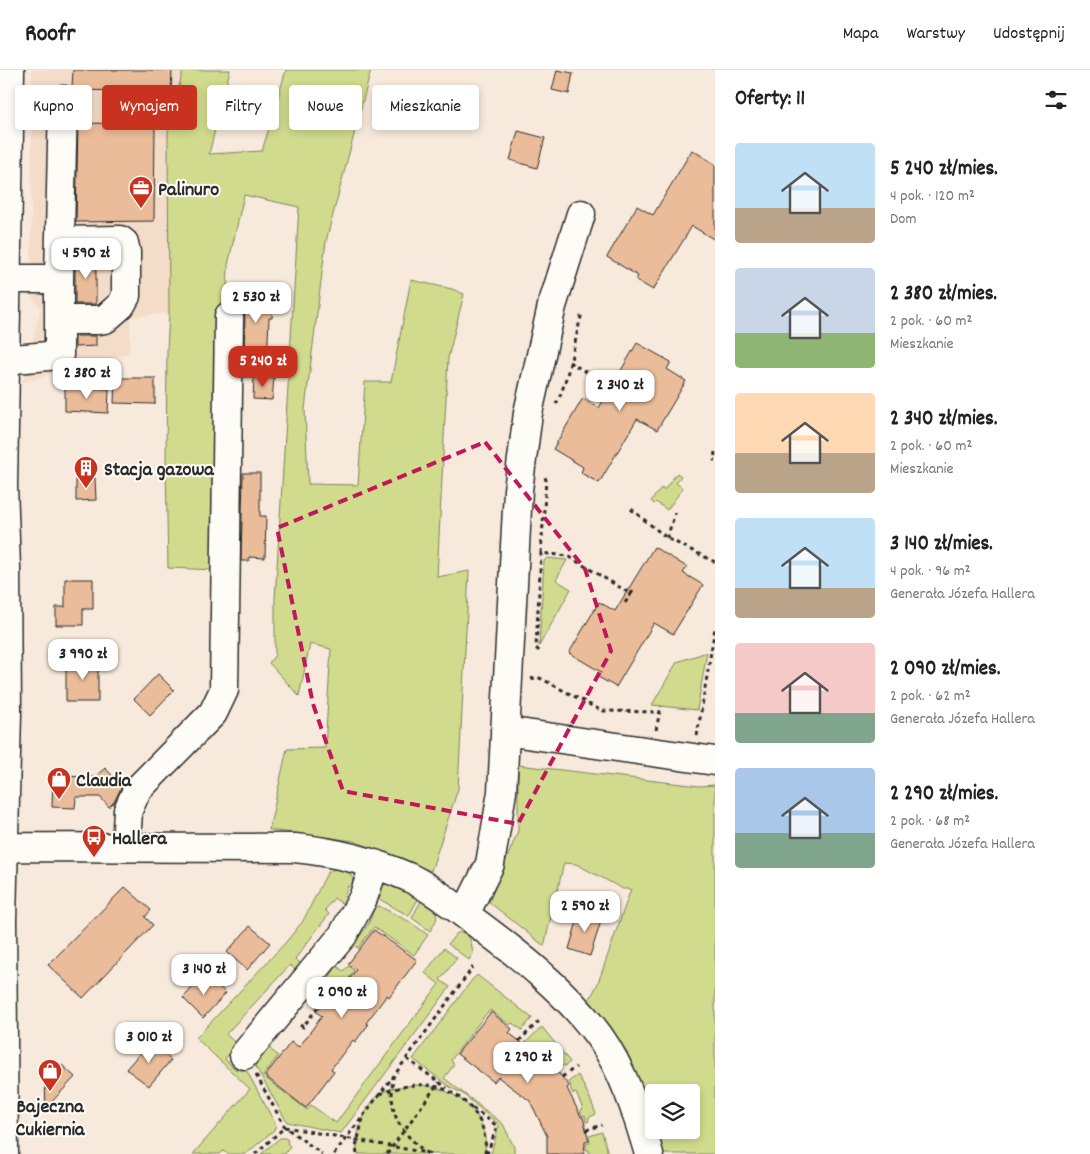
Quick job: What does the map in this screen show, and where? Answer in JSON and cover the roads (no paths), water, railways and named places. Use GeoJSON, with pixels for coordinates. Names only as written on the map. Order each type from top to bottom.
{"type":"FeatureCollection","features":[{"type":"Feature","properties":{"kind":"street"},"geometry":{"type":"LineString","coordinates":[[4,1154],[2,847],[7,713],[1,485],[10,70]]}},
{"type":"Feature","properties":{"kind":"street"},"geometry":{"type":"LineString","coordinates":[[4,360],[59,355],[62,130]]}},
{"type":"Feature","properties":{"kind":"street"},"geometry":{"type":"LineString","coordinates":[[465,914],[490,864],[502,792],[518,490],[528,413],[552,306],[581,214]]}},
{"type":"Feature","properties":{"kind":"street"},"geometry":{"type":"LineString","coordinates":[[59,320],[105,319],[121,305],[126,296],[126,247],[120,240],[60,241]]}},
{"type":"Feature","properties":{"kind":"street"},"geometry":{"type":"LineString","coordinates":[[5,279],[59,279]]}},
{"type":"Feature","properties":{"kind":"street"},"geometry":{"type":"LineString","coordinates":[[126,846],[128,810],[137,790],[213,713],[224,690],[229,316]]}},
{"type":"Feature","properties":{"kind":"street"},"geometry":{"type":"LineString","coordinates":[[505,731],[705,752]]}},
{"type":"Feature","properties":{"kind":"street"},"geometry":{"type":"LineString","coordinates":[[2,847],[295,848],[341,854],[375,864],[421,884],[465,914],[509,948],[562,994],[582,1015],[600,1038],[622,1076],[634,1103],[649,1154]]}},
{"type":"Feature","properties":{"kind":"street"},"geometry":{"type":"LineString","coordinates":[[244,1055],[344,935],[363,898],[375,864]]}},
{"type":"Feature","properties":{"kind":"place","name":"Palinuro"},"geometry":{"type":"Point","coordinates":[141,209]}},
{"type":"Feature","properties":{"kind":"place","name":"Stacja gazowa"},"geometry":{"type":"Point","coordinates":[86,489]}},
{"type":"Feature","properties":{"kind":"place","name":"Claudia"},"geometry":{"type":"Point","coordinates":[59,800]}},
{"type":"Feature","properties":{"kind":"place","name":"Hallera"},"geometry":{"type":"Point","coordinates":[94,858]}},
{"type":"Feature","properties":{"kind":"place","name":"Bajeczna Cukiernia"},"geometry":{"type":"Point","coordinates":[50,1092]}}]}
